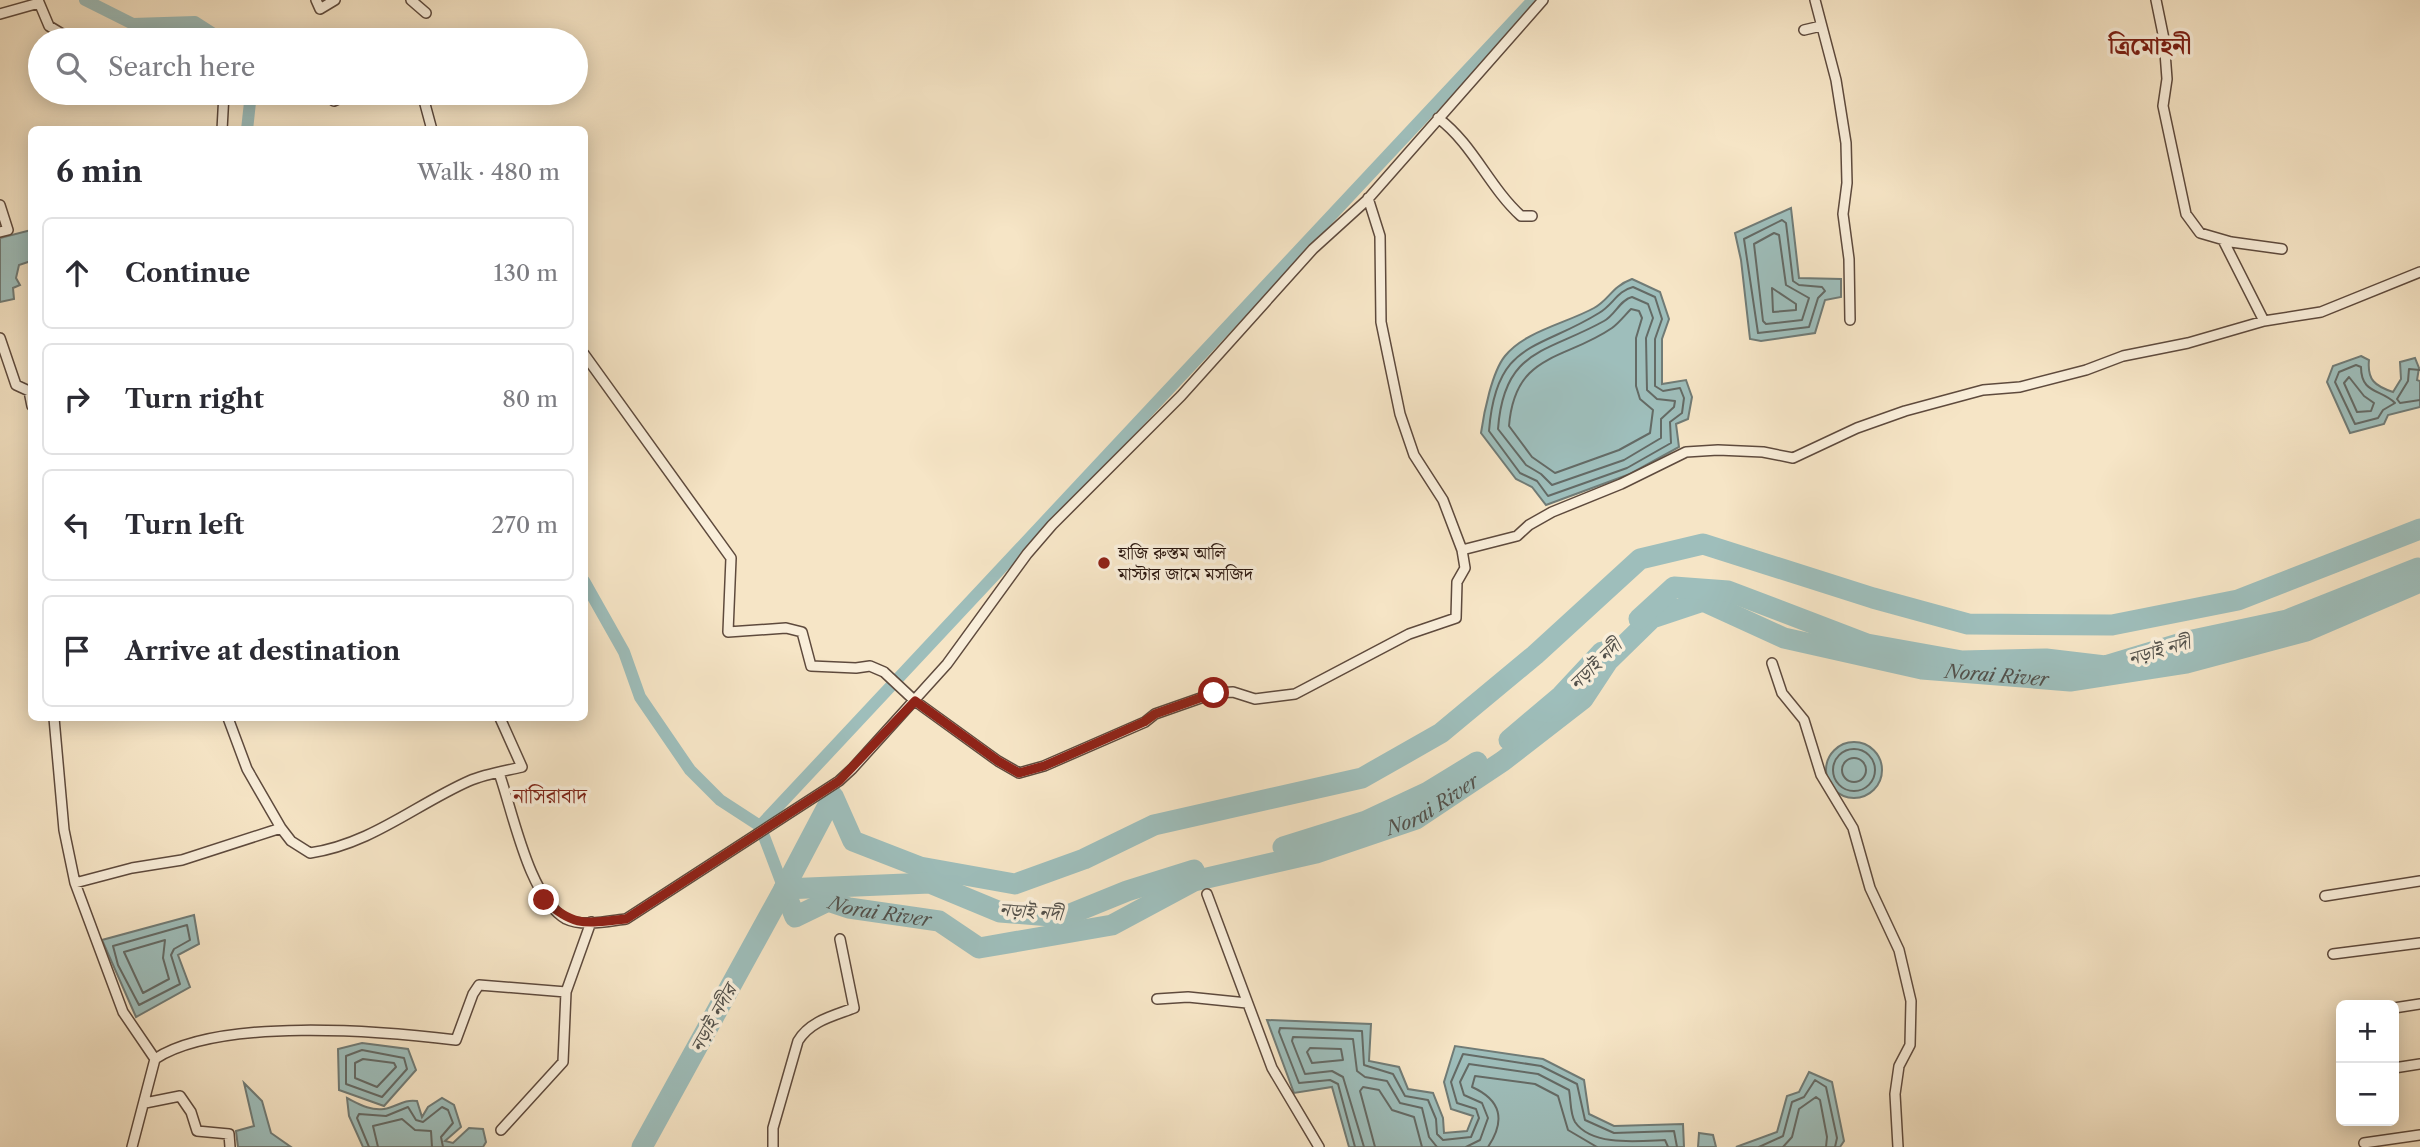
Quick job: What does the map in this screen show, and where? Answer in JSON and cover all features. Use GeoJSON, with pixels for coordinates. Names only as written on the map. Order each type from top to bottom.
{"type":"FeatureCollection","features":[{"type":"Feature","properties":{"kind":"street"},"geometry":{"type":"LineString","coordinates":[[316,0],[320,9],[335,0]]}},
{"type":"Feature","properties":{"kind":"street"},"geometry":{"type":"LineString","coordinates":[[411,0],[426,13]]}},
{"type":"Feature","properties":{"kind":"street"},"geometry":{"type":"LineString","coordinates":[[499,773],[513,814],[518,841],[544,900],[568,920],[591,922],[626,919],[839,781],[947,664],[1027,554],[1052,525],[1181,396],[1313,249],[1368,198],[1543,0]]}},
{"type":"Feature","properties":{"kind":"street"},"geometry":{"type":"LineString","coordinates":[[1815,0],[1836,80],[1846,143],[1847,183],[1843,215],[1849,259],[1850,320]]}},
{"type":"Feature","properties":{"kind":"street"},"geometry":{"type":"LineString","coordinates":[[2156,0],[2164,39],[2164,106],[2186,214],[2200,233],[2223,240],[2281,249]]}},
{"type":"Feature","properties":{"kind":"street"},"geometry":{"type":"LineString","coordinates":[[0,14],[39,1],[52,28]]}},
{"type":"Feature","properties":{"kind":"street"},"geometry":{"type":"LineString","coordinates":[[1804,30],[1821,26]]}},
{"type":"Feature","properties":{"kind":"street"},"geometry":{"type":"LineString","coordinates":[[222,126],[223,105]]}},
{"type":"Feature","properties":{"kind":"street"},"geometry":{"type":"LineString","coordinates":[[425,105],[431,126]]}},
{"type":"Feature","properties":{"kind":"street"},"geometry":{"type":"LineString","coordinates":[[1438,118],[1469,150],[1509,205],[1521,216],[1532,216]]}},
{"type":"Feature","properties":{"kind":"street"},"geometry":{"type":"LineString","coordinates":[[588,360],[730,558],[727,632],[786,628],[802,632],[811,666],[870,666],[884,672],[915,701],[1019,773],[1144,722],[1155,714],[1214,693],[1233,692],[1255,699],[1295,694],[1409,634],[1455,618],[1457,582],[1465,568],[1462,550],[1443,500],[1413,455],[1400,414],[1381,322],[1380,236],[1368,198]]}},
{"type":"Feature","properties":{"kind":"street"},"geometry":{"type":"LineString","coordinates":[[0,205],[8,230],[0,232]]}},
{"type":"Feature","properties":{"kind":"street"},"geometry":{"type":"LineString","coordinates":[[2223,240],[2264,321]]}},
{"type":"Feature","properties":{"kind":"street"},"geometry":{"type":"LineString","coordinates":[[1462,550],[1517,537],[1529,525],[1552,512],[1686,453],[1718,450],[1763,452],[1793,458],[1857,428],[1905,411],[1983,390],[2020,387],[2086,370],[2123,356],[2188,343],[2264,321],[2321,312],[2420,272]]}},
{"type":"Feature","properties":{"kind":"street"},"geometry":{"type":"LineString","coordinates":[[0,338],[16,385],[28,391]]}},
{"type":"Feature","properties":{"kind":"street"},"geometry":{"type":"LineString","coordinates":[[1772,663],[1782,693],[1804,720],[1817,768],[1853,828],[1870,888],[1899,950],[1911,1001],[1910,1045],[1899,1066],[1895,1094],[1898,1147]]}},
{"type":"Feature","properties":{"kind":"street"},"geometry":{"type":"LineString","coordinates":[[54,721],[64,830],[75,883],[123,1012],[155,1059],[132,1147]]}},
{"type":"Feature","properties":{"kind":"street"},"geometry":{"type":"LineString","coordinates":[[229,721],[247,769],[281,828],[291,841],[310,853],[332,850],[407,817],[471,780],[522,767],[501,721]]}},
{"type":"Feature","properties":{"kind":"street"},"geometry":{"type":"LineString","coordinates":[[75,883],[132,868],[182,860],[281,828]]}},
{"type":"Feature","properties":{"kind":"street"},"geometry":{"type":"LineString","coordinates":[[2325,895],[2420,880]]}},
{"type":"Feature","properties":{"kind":"street"},"geometry":{"type":"LineString","coordinates":[[1206,894],[1272,1068],[1319,1147]]}},
{"type":"Feature","properties":{"kind":"street"},"geometry":{"type":"LineString","coordinates":[[501,1130],[563,1062],[566,992],[591,922]]}},
{"type":"Feature","properties":{"kind":"street"},"geometry":{"type":"LineString","coordinates":[[773,1147],[773,1128],[798,1041],[805,1030],[817,1022],[854,1008],[841,939]]}},
{"type":"Feature","properties":{"kind":"street"},"geometry":{"type":"LineString","coordinates":[[2333,954],[2420,943]]}},
{"type":"Feature","properties":{"kind":"street"},"geometry":{"type":"LineString","coordinates":[[155,1059],[208,1038],[274,1033],[401,1034],[456,1040],[479,985],[566,992]]}},
{"type":"Feature","properties":{"kind":"street"},"geometry":{"type":"LineString","coordinates":[[1157,999],[1188,997],[1247,1003]]}},
{"type":"Feature","properties":{"kind":"street"},"geometry":{"type":"LineString","coordinates":[[2399,1007],[2420,1004]]}},
{"type":"Feature","properties":{"kind":"street"},"geometry":{"type":"LineString","coordinates":[[2399,1067],[2420,1064]]}},
{"type":"Feature","properties":{"kind":"street"},"geometry":{"type":"LineString","coordinates":[[145,1103],[180,1096],[191,1112],[197,1131],[229,1134],[230,1147]]}},
{"type":"Feature","properties":{"kind":"street"},"geometry":{"type":"LineString","coordinates":[[2364,1143],[2420,1135]]}},
{"type":"Feature","properties":{"kind":"water"},"geometry":{"type":"Polygon","coordinates":[[[1791,208],[1799,278],[1841,279],[1841,297],[1825,300],[1815,333],[1761,341],[1750,339],[1741,260],[1735,233],[1791,208]]]}},
{"type":"Feature","properties":{"kind":"water"},"geometry":{"type":"Polygon","coordinates":[[[28,231],[28,262],[19,265],[16,278],[20,285],[13,288],[14,299],[0,302],[0,238],[28,231]]]}},
{"type":"Feature","properties":{"kind":"water"},"geometry":{"type":"Polygon","coordinates":[[[1632,279],[1660,292],[1669,319],[1662,339],[1662,384],[1686,380],[1692,397],[1688,419],[1676,424],[1679,447],[1630,474],[1546,505],[1532,487],[1516,479],[1481,433],[1492,382],[1500,363],[1513,347],[1547,328],[1594,308],[1619,286],[1632,279]]]}},
{"type":"Feature","properties":{"kind":"water"},"geometry":{"type":"Polygon","coordinates":[[[2361,356],[2369,360],[2369,373],[2374,381],[2393,392],[2401,379],[2400,362],[2415,358],[2419,368],[2417,380],[2420,381],[2420,407],[2388,415],[2384,424],[2350,433],[2327,382],[2333,366],[2361,356]]]}},
{"type":"Feature","properties":{"kind":"water"},"geometry":{"type":"Polygon","coordinates":[[[1854,742],[1865,744],[1874,750],[1880,759],[1880,781],[1874,790],[1865,796],[1854,798],[1843,796],[1834,790],[1828,781],[1826,770],[1828,759],[1834,750],[1843,744],[1854,742]]]}},
{"type":"Feature","properties":{"kind":"water"},"geometry":{"type":"Polygon","coordinates":[[[194,915],[199,944],[178,955],[190,987],[136,1017],[102,940],[194,915]]]}},
{"type":"Feature","properties":{"kind":"water"},"geometry":{"type":"Polygon","coordinates":[[[1267,1020],[1371,1024],[1369,1061],[1399,1067],[1408,1089],[1433,1093],[1443,1118],[1444,1133],[1467,1131],[1473,1116],[1451,1109],[1444,1082],[1455,1046],[1543,1059],[1584,1080],[1589,1114],[1614,1126],[1683,1124],[1684,1147],[1349,1147],[1332,1087],[1294,1093],[1267,1020]]]}},
{"type":"Feature","properties":{"kind":"water"},"geometry":{"type":"Polygon","coordinates":[[[362,1043],[408,1049],[416,1070],[384,1106],[339,1090],[338,1049],[362,1043]]]}},
{"type":"Feature","properties":{"kind":"water"},"geometry":{"type":"Polygon","coordinates":[[[1809,1072],[1832,1082],[1844,1141],[1840,1147],[1736,1147],[1777,1132],[1787,1096],[1799,1092],[1809,1072]]]}},
{"type":"Feature","properties":{"kind":"water"},"geometry":{"type":"Polygon","coordinates":[[[244,1083],[262,1101],[271,1133],[291,1147],[238,1147],[236,1131],[254,1126],[244,1083]]]}},
{"type":"Feature","properties":{"kind":"water"},"geometry":{"type":"Polygon","coordinates":[[[347,1098],[374,1109],[417,1101],[422,1117],[428,1107],[442,1098],[454,1105],[461,1127],[445,1141],[453,1143],[469,1128],[483,1129],[486,1142],[483,1147],[363,1147],[349,1116],[347,1098]]]}},
{"type":"Feature","properties":{"kind":"water"},"geometry":{"type":"Polygon","coordinates":[[[1699,1133],[1713,1135],[1716,1147],[1698,1147],[1699,1133]]]}},
{"type":"Feature","properties":{"kind":"waterway"},"geometry":{"type":"LineString","coordinates":[[85,0],[133,24],[195,22],[204,28]]}},
{"type":"Feature","properties":{"kind":"waterway"},"geometry":{"type":"LineString","coordinates":[[760,826],[1533,0]]}},
{"type":"Feature","properties":{"kind":"waterway"},"geometry":{"type":"LineString","coordinates":[[247,126],[250,105]]}},
{"type":"Feature","properties":{"kind":"waterway","name":"Norai River"},"geometry":{"type":"LineString","coordinates":[[2420,529],[2238,600],[2112,625],[1968,624],[1873,598],[1703,544],[1640,559],[1535,655],[1441,733],[1362,778],[1154,825],[1084,859],[1015,884],[920,867],[853,841],[833,796],[784,889],[795,917],[828,901],[849,908],[939,921],[979,948],[1112,925],[1194,881],[1316,853],[1416,819],[1503,761],[1583,699],[1608,661],[1652,618],[1703,601],[1784,638],[1922,669],[2070,681],[2186,663],[2306,631],[2420,582]]}},
{"type":"Feature","properties":{"kind":"waterway","name":"নড়াই নদী"},"geometry":{"type":"LineString","coordinates":[[1639,619],[1674,587],[1728,591],[1867,644],[1962,661],[2046,659],[2105,666],[2188,641],[2287,620],[2418,568]]}},
{"type":"Feature","properties":{"kind":"waterway"},"geometry":{"type":"LineString","coordinates":[[588,588],[624,652],[640,697],[690,770],[720,800],[760,826],[784,889]]}},
{"type":"Feature","properties":{"kind":"waterway","name":"নড়াই নদী"},"geometry":{"type":"LineString","coordinates":[[1509,740],[1561,696],[1602,652]]}},
{"type":"Feature","properties":{"kind":"waterway","name":"নড়াই নদী"},"geometry":{"type":"LineString","coordinates":[[1283,847],[1366,821],[1428,792],[1477,762]]}},
{"type":"Feature","properties":{"kind":"waterway","name":"নড়াই নদী"},"geometry":{"type":"LineString","coordinates":[[642,1147],[784,889],[930,883],[1000,912],[1063,917],[1127,891],[1194,870]]}},
{"type":"Feature","properties":{"kind":"place","name":"হাজি রুস্তম আলি মাস্টার জামে মসজিদ"},"geometry":{"type":"Point","coordinates":[1104,563]}},
{"type":"Feature","properties":{"kind":"district","name":"ত্রিমোহনী"},"geometry":{"type":"Point","coordinates":[2150,46]}},
{"type":"Feature","properties":{"kind":"district","name":"নাসিরাবাদ"},"geometry":{"type":"Point","coordinates":[550,796]}},
{"type":"Feature","properties":{"kind":"route"},"geometry":{"type":"LineString","coordinates":[[544,900],[568,920],[591,922],[626,919],[839,781],[915,701],[1019,773],[1044,766],[1144,722],[1155,714],[1214,693]]}},
{"type":"Feature","properties":{"kind":"water label","name":"নড়াই নদীর"},"geometry":{"type":"Point","coordinates":[713,1018]}}]}
